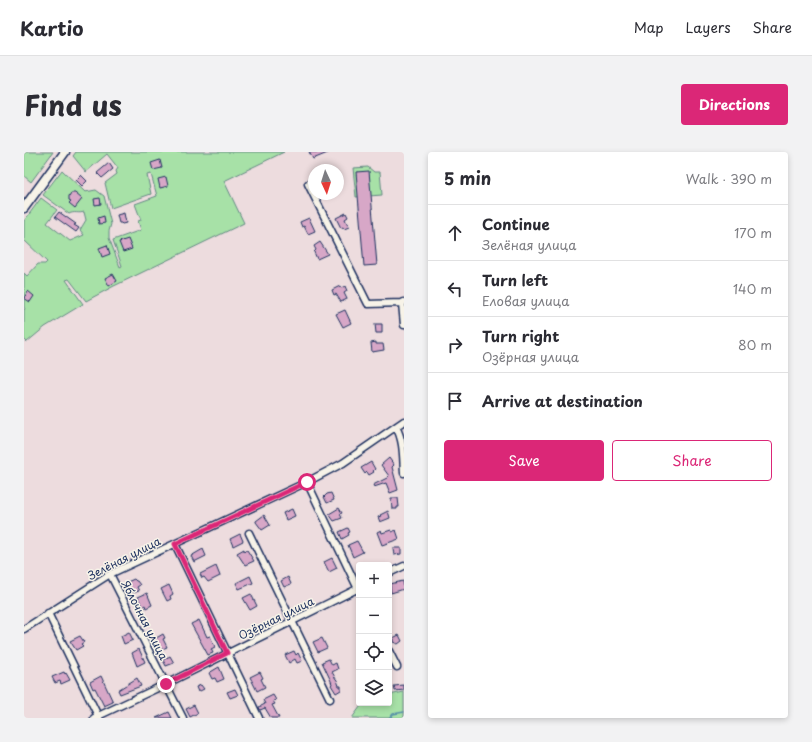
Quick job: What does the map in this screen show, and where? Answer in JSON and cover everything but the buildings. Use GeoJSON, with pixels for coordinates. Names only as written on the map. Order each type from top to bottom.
{"type":"FeatureCollection","features":[{"type":"Feature","properties":{"kind":"main road"},"geometry":{"type":"LineString","coordinates":[[24,208],[65,152]]}},
{"type":"Feature","properties":{"kind":"street"},"geometry":{"type":"LineString","coordinates":[[316,200],[368,304],[403,303],[404,325]]}},
{"type":"Feature","properties":{"kind":"street","name":"Зелёная улица"},"geometry":{"type":"LineString","coordinates":[[24,629],[110,574],[307,482],[343,463],[404,421]]}},
{"type":"Feature","properties":{"kind":"street"},"geometry":{"type":"LineString","coordinates":[[396,427],[400,434],[404,473]]}},
{"type":"Feature","properties":{"kind":"street"},"geometry":{"type":"LineString","coordinates":[[307,482],[356,583]]}},
{"type":"Feature","properties":{"kind":"street"},"geometry":{"type":"LineString","coordinates":[[249,533],[330,698]]}},
{"type":"Feature","properties":{"kind":"street"},"geometry":{"type":"LineString","coordinates":[[175,544],[259,718]]}},
{"type":"Feature","properties":{"kind":"street"},"geometry":{"type":"LineString","coordinates":[[392,572],[404,566]]}},
{"type":"Feature","properties":{"kind":"street","name":"Яблочная улица"},"geometry":{"type":"LineString","coordinates":[[110,574],[183,718]]}},
{"type":"Feature","properties":{"kind":"street","name":"Озёрная улица"},"geometry":{"type":"LineString","coordinates":[[97,717],[356,590]]}},
{"type":"Feature","properties":{"kind":"street"},"geometry":{"type":"LineString","coordinates":[[48,613],[97,717]]}},
{"type":"Feature","properties":{"kind":"street"},"geometry":{"type":"LineString","coordinates":[[392,657],[397,667]]}},
{"type":"Feature","properties":{"kind":"green space"},"geometry":{"type":"Polygon","coordinates":[[[24,152],[53,152],[31,182],[24,176],[24,152]]]}},
{"type":"Feature","properties":{"kind":"green space"},"geometry":{"type":"Polygon","coordinates":[[[76,152],[284,152],[224,181],[244,223],[86,301],[69,279],[66,280],[83,304],[45,327],[27,342],[24,339],[24,273],[27,276],[38,264],[45,264],[47,262],[24,240],[24,221],[41,198],[57,210],[47,223],[70,241],[84,235],[80,230],[86,220],[84,212],[69,214],[43,195],[62,170],[85,192],[96,190],[104,196],[111,224],[109,238],[120,267],[122,266],[113,240],[141,230],[138,221],[141,220],[135,204],[157,196],[151,174],[147,175],[151,194],[111,208],[105,183],[117,174],[116,171],[118,168],[107,154],[86,172],[73,156],[76,152]]]}},
{"type":"Feature","properties":{"kind":"green space"},"geometry":{"type":"Polygon","coordinates":[[[368,167],[374,172],[380,172],[382,195],[356,197],[353,168],[368,167]]]}},
{"type":"Feature","properties":{"kind":"green space"},"geometry":{"type":"Polygon","coordinates":[[[404,692],[404,718],[352,718],[361,706],[392,706],[392,694],[404,692]]]}},
{"type":"Feature","properties":{"kind":"waterway"},"geometry":{"type":"LineString","coordinates":[[390,718],[393,714],[404,712]]}},
{"type":"Feature","properties":{"kind":"route"},"geometry":{"type":"LineString","coordinates":[[166,684],[227,653],[175,544],[307,482]]}}]}
